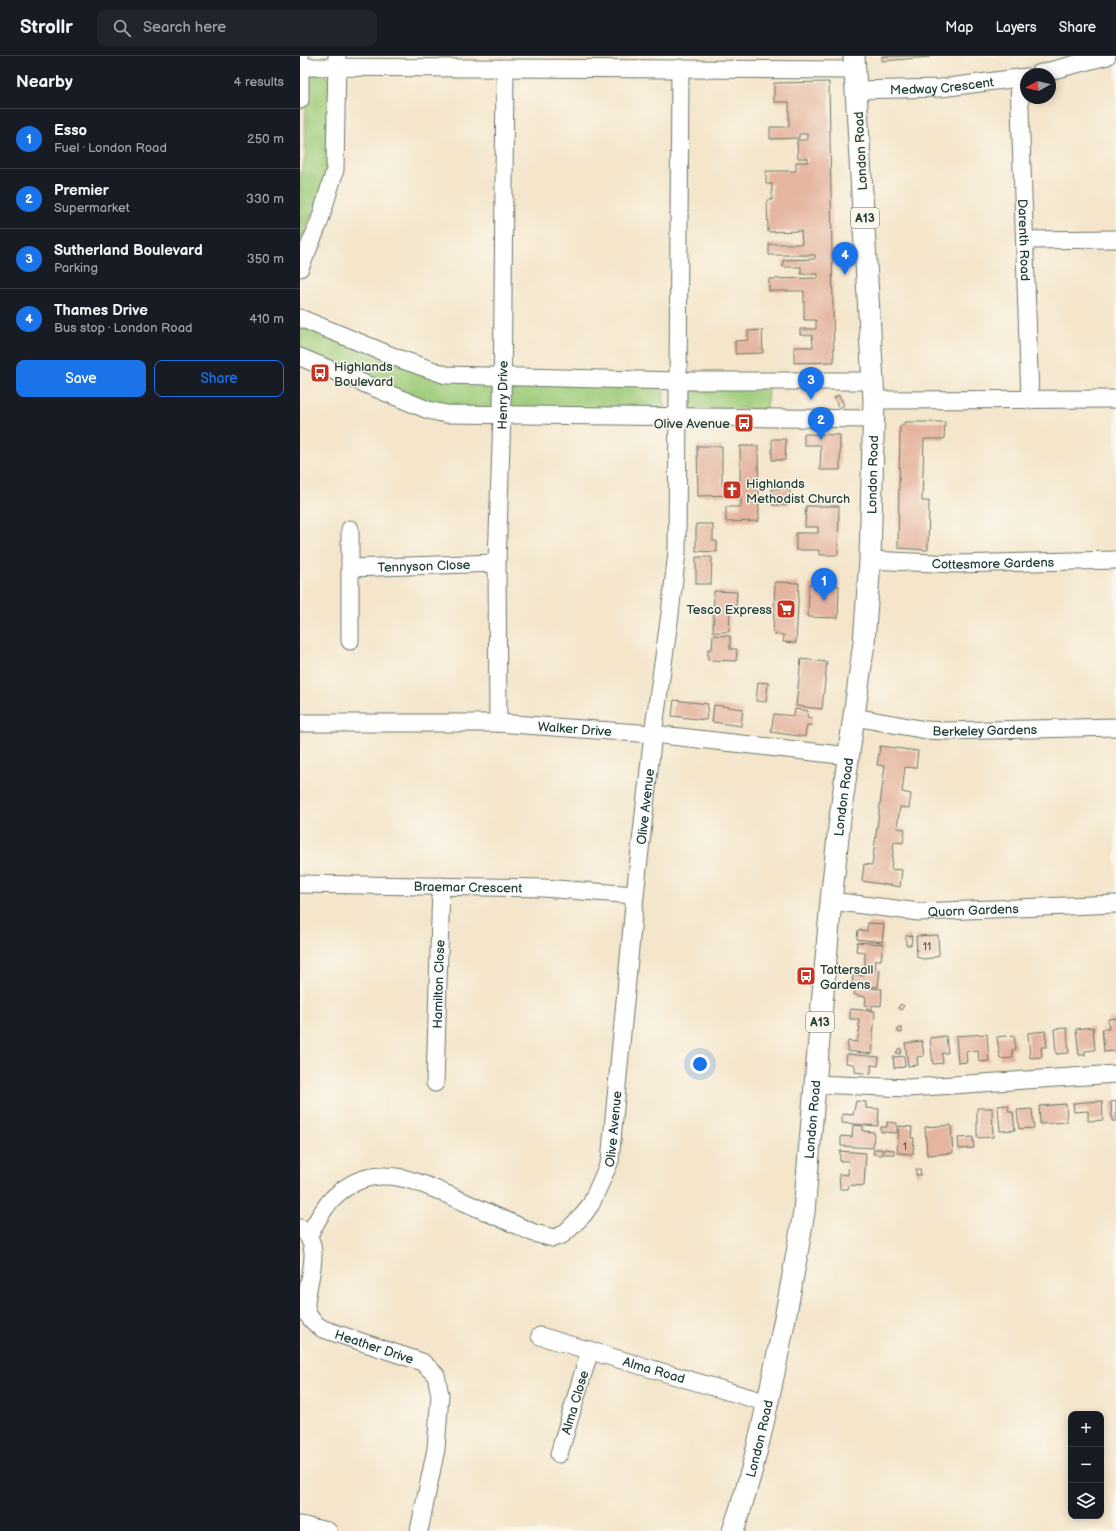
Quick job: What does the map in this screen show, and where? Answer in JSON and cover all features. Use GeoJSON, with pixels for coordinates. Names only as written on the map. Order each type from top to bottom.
{"type":"FeatureCollection","features":[{"type":"Feature","properties":{"kind":"main road","name":"London Road"},"geometry":{"type":"LineString","coordinates":[[733,1531],[745,1496],[768,1403],[804,1212],[831,902],[864,643],[870,560],[874,400],[855,72]]}},
{"type":"Feature","properties":{"kind":"street"},"geometry":{"type":"LineString","coordinates":[[300,56],[300,100]]}},
{"type":"Feature","properties":{"kind":"street"},"geometry":{"type":"LineString","coordinates":[[1056,69],[1106,56]]}},
{"type":"Feature","properties":{"kind":"street"},"geometry":{"type":"LineString","coordinates":[[300,268],[319,223],[335,170],[337,62]]}},
{"type":"Feature","properties":{"kind":"street","name":"Medway Crescent"},"geometry":{"type":"LineString","coordinates":[[300,67],[337,62],[505,68],[563,62],[680,68],[855,72],[942,88],[1020,78]]}},
{"type":"Feature","properties":{"kind":"street","name":"Henry Drive"},"geometry":{"type":"LineString","coordinates":[[498,723],[497,563],[502,415],[505,68]]}},
{"type":"Feature","properties":{"kind":"street","name":"Olive Avenue"},"geometry":{"type":"LineString","coordinates":[[304,1232],[338,1194],[360,1180],[382,1175],[393,1175],[415,1180],[544,1237],[553,1238],[562,1235],[584,1214],[594,1198],[610,1161],[635,895],[653,734],[674,584],[678,524],[677,381],[680,68]]}},
{"type":"Feature","properties":{"kind":"street","name":"Darenth Road"},"geometry":{"type":"LineString","coordinates":[[1023,104],[1030,400]]}},
{"type":"Feature","properties":{"kind":"street"},"geometry":{"type":"LineString","coordinates":[[1026,240],[1116,239]]}},
{"type":"Feature","properties":{"kind":"street"},"geometry":{"type":"LineString","coordinates":[[300,318],[446,376],[677,381],[874,400]]}},
{"type":"Feature","properties":{"kind":"street"},"geometry":{"type":"LineString","coordinates":[[300,358],[428,410],[463,415],[678,417],[874,400],[1116,399]]}},
{"type":"Feature","properties":{"kind":"street"},"geometry":{"type":"LineString","coordinates":[[350,529],[350,641]]}},
{"type":"Feature","properties":{"kind":"street","name":"Cottesmore Gardens"},"geometry":{"type":"LineString","coordinates":[[870,560],[955,564],[1116,560]]}},
{"type":"Feature","properties":{"kind":"street","name":"Tennyson Close"},"geometry":{"type":"LineString","coordinates":[[350,568],[497,563]]}},
{"type":"Feature","properties":{"kind":"street","name":"Berkeley Gardens"},"geometry":{"type":"LineString","coordinates":[[854,717],[926,730],[948,731],[1116,727]]}},
{"type":"Feature","properties":{"kind":"street","name":"Walker Drive"},"geometry":{"type":"LineString","coordinates":[[300,723],[498,723],[653,734],[849,756]]}},
{"type":"Feature","properties":{"kind":"street","name":"Braemar Crescent"},"geometry":{"type":"LineString","coordinates":[[300,884],[543,888],[635,895]]}},
{"type":"Feature","properties":{"kind":"street","name":"Hamilton Close"},"geometry":{"type":"LineString","coordinates":[[435,1083],[441,886]]}},
{"type":"Feature","properties":{"kind":"street","name":"Quorn Gardens"},"geometry":{"type":"LineString","coordinates":[[831,902],[919,912],[1116,904]]}},
{"type":"Feature","properties":{"kind":"street"},"geometry":{"type":"LineString","coordinates":[[815,1084],[908,1088],[1116,1074]]}},
{"type":"Feature","properties":{"kind":"street","name":"Heather Drive"},"geometry":{"type":"LineString","coordinates":[[304,1232],[312,1244],[306,1308],[314,1322],[323,1329],[422,1362],[432,1370],[438,1382],[440,1395],[436,1449],[419,1531]]}},
{"type":"Feature","properties":{"kind":"street","name":"Alma Road"},"geometry":{"type":"LineString","coordinates":[[540,1336],[768,1403]]}},
{"type":"Feature","properties":{"kind":"street","name":"Alma Close"},"geometry":{"type":"LineString","coordinates":[[559,1454],[590,1350]]}},
{"type":"Feature","properties":{"kind":"street"},"geometry":{"type":"LineString","coordinates":[[300,1525],[328,1531]]}},
{"type":"Feature","properties":{"kind":"green space"},"geometry":{"type":"Polygon","coordinates":[[[313,72],[324,73],[330,81],[329,158],[323,187],[300,245],[300,175],[305,158],[306,82],[308,76],[313,72]]]}},
{"type":"Feature","properties":{"kind":"green space"},"geometry":{"type":"Polygon","coordinates":[[[300,319],[430,372],[663,386],[665,413],[463,414],[300,356],[300,319]]]}},
{"type":"Feature","properties":{"kind":"green space"},"geometry":{"type":"Polygon","coordinates":[[[768,385],[767,409],[692,408],[686,406],[683,393],[687,388],[768,385]]]}},
{"type":"Feature","properties":{"kind":"building"},"geometry":{"type":"Polygon","coordinates":[[[882,56],[930,56],[930,57],[882,61],[882,56]]]}},
{"type":"Feature","properties":{"kind":"building"},"geometry":{"type":"Polygon","coordinates":[[[829,82],[834,362],[794,363],[794,347],[813,347],[812,335],[800,335],[800,329],[816,329],[816,320],[804,320],[804,291],[769,291],[769,279],[818,278],[818,274],[801,274],[801,267],[783,267],[783,260],[815,259],[815,255],[769,255],[769,244],[802,244],[801,231],[768,232],[767,200],[772,200],[772,184],[766,184],[766,171],[796,171],[796,162],[808,162],[808,158],[798,158],[797,140],[807,140],[807,134],[799,134],[799,138],[770,139],[770,127],[789,127],[789,102],[774,102],[774,83],[829,82]]]}},
{"type":"Feature","properties":{"kind":"building"},"geometry":{"type":"Polygon","coordinates":[[[762,330],[763,353],[735,354],[735,341],[748,340],[748,331],[762,330]]]}},
{"type":"Feature","properties":{"kind":"building"},"geometry":{"type":"Polygon","coordinates":[[[839,395],[844,405],[839,408],[834,398],[839,395]]]}},
{"type":"Feature","properties":{"kind":"building"},"geometry":{"type":"Polygon","coordinates":[[[905,422],[945,422],[944,439],[924,439],[922,501],[929,501],[928,550],[898,548],[900,427],[905,422]]]}},
{"type":"Feature","properties":{"kind":"building"},"geometry":{"type":"Polygon","coordinates":[[[804,434],[840,435],[840,470],[820,470],[821,445],[804,445],[804,434]]]}},
{"type":"Feature","properties":{"kind":"building"},"geometry":{"type":"Polygon","coordinates":[[[772,439],[786,439],[785,460],[772,460],[772,439]]]}},
{"type":"Feature","properties":{"kind":"building"},"geometry":{"type":"Polygon","coordinates":[[[697,446],[722,446],[722,485],[740,485],[740,446],[758,446],[759,521],[726,522],[726,507],[741,507],[741,495],[698,496],[697,446]]]}},
{"type":"Feature","properties":{"kind":"building"},"geometry":{"type":"Polygon","coordinates":[[[772,489],[790,489],[789,505],[772,505],[772,489]]]}},
{"type":"Feature","properties":{"kind":"building"},"geometry":{"type":"Polygon","coordinates":[[[806,506],[839,506],[838,555],[819,555],[819,550],[796,550],[796,533],[818,533],[818,527],[805,527],[806,506]]]}},
{"type":"Feature","properties":{"kind":"building"},"geometry":{"type":"Polygon","coordinates":[[[696,524],[713,524],[713,541],[717,541],[717,552],[696,551],[696,524]]]}},
{"type":"Feature","properties":{"kind":"building"},"geometry":{"type":"Polygon","coordinates":[[[696,557],[712,557],[711,584],[696,584],[696,557]]]}},
{"type":"Feature","properties":{"kind":"building","name":"Tesco Express"},"geometry":{"type":"Polygon","coordinates":[[[775,582],[799,583],[796,643],[783,642],[784,635],[773,634],[775,582]]]}},
{"type":"Feature","properties":{"kind":"building"},"geometry":{"type":"Polygon","coordinates":[[[809,584],[839,586],[838,618],[808,617],[809,584]]]}},
{"type":"Feature","properties":{"kind":"building"},"geometry":{"type":"Polygon","coordinates":[[[714,591],[737,592],[736,609],[730,609],[729,632],[713,632],[714,591]]]}},
{"type":"Feature","properties":{"kind":"building"},"geometry":{"type":"Polygon","coordinates":[[[713,635],[730,636],[730,649],[737,649],[736,661],[708,660],[708,649],[712,649],[713,635]]]}},
{"type":"Feature","properties":{"kind":"building"},"geometry":{"type":"Polygon","coordinates":[[[801,659],[827,662],[822,709],[796,706],[801,659]]]}},
{"type":"Feature","properties":{"kind":"building"},"geometry":{"type":"Polygon","coordinates":[[[758,682],[768,683],[766,702],[756,701],[758,682]]]}},
{"type":"Feature","properties":{"kind":"building"},"geometry":{"type":"Polygon","coordinates":[[[674,700],[708,704],[706,720],[672,716],[674,700]]]}},
{"type":"Feature","properties":{"kind":"building"},"geometry":{"type":"Polygon","coordinates":[[[714,705],[743,709],[741,726],[712,722],[714,705]]]}},
{"type":"Feature","properties":{"kind":"building"},"geometry":{"type":"Polygon","coordinates":[[[795,709],[808,711],[807,717],[812,718],[811,726],[807,725],[805,737],[771,732],[774,714],[794,716],[795,709]]]}},
{"type":"Feature","properties":{"kind":"building"},"geometry":{"type":"Polygon","coordinates":[[[880,746],[918,751],[916,768],[905,767],[902,792],[911,794],[909,808],[900,807],[897,828],[905,829],[903,843],[894,842],[891,869],[902,870],[900,887],[862,881],[864,864],[872,865],[885,766],[877,765],[880,746]]]}},
{"type":"Feature","properties":{"kind":"building"},"geometry":{"type":"Polygon","coordinates":[[[868,923],[884,924],[882,942],[857,939],[858,930],[867,931],[868,923]]]}},
{"type":"Feature","properties":{"kind":"building"},"geometry":{"type":"Polygon","coordinates":[[[906,935],[912,936],[911,945],[906,945],[906,935]]]}},
{"type":"Feature","properties":{"kind":"building"},"geometry":{"type":"Polygon","coordinates":[[[938,935],[939,955],[932,958],[923,959],[917,957],[916,936],[938,935]]]}},
{"type":"Feature","properties":{"kind":"building"},"geometry":{"type":"Polygon","coordinates":[[[857,942],[883,944],[881,960],[876,960],[875,969],[880,970],[878,987],[852,985],[853,975],[863,976],[864,968],[865,969],[865,952],[856,951],[857,942]]]}},
{"type":"Feature","properties":{"kind":"building"},"geometry":{"type":"Polygon","coordinates":[[[859,987],[882,989],[881,1006],[872,1005],[872,1010],[867,1009],[868,1005],[865,1005],[866,997],[854,994],[855,989],[859,987]]]}},
{"type":"Feature","properties":{"kind":"building"},"geometry":{"type":"Polygon","coordinates":[[[901,1004],[904,1006],[901,1010],[898,1008],[901,1004]]]}},
{"type":"Feature","properties":{"kind":"building"},"geometry":{"type":"Polygon","coordinates":[[[850,1009],[875,1011],[872,1054],[847,1051],[848,1041],[857,1042],[860,1027],[859,1019],[850,1019],[850,1009]]]}},
{"type":"Feature","properties":{"kind":"building"},"geometry":{"type":"Polygon","coordinates":[[[1116,1018],[1116,1051],[1104,1052],[1102,1029],[1109,1029],[1108,1019],[1116,1018]]]}},
{"type":"Feature","properties":{"kind":"building"},"geometry":{"type":"Polygon","coordinates":[[[1093,1027],[1095,1050],[1085,1051],[1085,1055],[1079,1055],[1076,1029],[1093,1027]]]}},
{"type":"Feature","properties":{"kind":"building"},"geometry":{"type":"Polygon","coordinates":[[[898,1028],[902,1028],[902,1033],[898,1032],[898,1028]]]}},
{"type":"Feature","properties":{"kind":"building"},"geometry":{"type":"Polygon","coordinates":[[[1067,1028],[1069,1053],[1056,1054],[1054,1029],[1067,1028]]]}},
{"type":"Feature","properties":{"kind":"building"},"geometry":{"type":"Polygon","coordinates":[[[1045,1031],[1047,1047],[1041,1047],[1042,1057],[1030,1058],[1028,1033],[1045,1031]]]}},
{"type":"Feature","properties":{"kind":"building"},"geometry":{"type":"Polygon","coordinates":[[[987,1034],[989,1061],[979,1062],[978,1050],[966,1051],[967,1062],[958,1063],[956,1036],[987,1034]]]}},
{"type":"Feature","properties":{"kind":"building"},"geometry":{"type":"Polygon","coordinates":[[[1014,1035],[1016,1049],[1012,1050],[1013,1058],[1000,1059],[997,1037],[1014,1035]]]}},
{"type":"Feature","properties":{"kind":"building"},"geometry":{"type":"Polygon","coordinates":[[[946,1036],[948,1053],[942,1053],[943,1063],[933,1064],[930,1038],[946,1036]]]}},
{"type":"Feature","properties":{"kind":"building"},"geometry":{"type":"Polygon","coordinates":[[[922,1041],[924,1056],[917,1057],[918,1065],[908,1066],[905,1043],[922,1041]]]}},
{"type":"Feature","properties":{"kind":"building"},"geometry":{"type":"Polygon","coordinates":[[[899,1048],[902,1050],[900,1054],[896,1053],[899,1048]]]}},
{"type":"Feature","properties":{"kind":"building"},"geometry":{"type":"Polygon","coordinates":[[[847,1054],[879,1057],[878,1066],[871,1065],[871,1074],[855,1072],[855,1067],[853,1064],[846,1063],[847,1054]]]}},
{"type":"Feature","properties":{"kind":"building"},"geometry":{"type":"Polygon","coordinates":[[[904,1056],[905,1067],[894,1068],[893,1057],[904,1056]]]}},
{"type":"Feature","properties":{"kind":"building"},"geometry":{"type":"Polygon","coordinates":[[[856,1101],[866,1102],[866,1108],[879,1109],[878,1126],[842,1123],[842,1114],[853,1115],[856,1101]]]}},
{"type":"Feature","properties":{"kind":"building"},"geometry":{"type":"Polygon","coordinates":[[[1102,1101],[1103,1120],[1088,1121],[1088,1111],[1074,1112],[1073,1103],[1102,1101]]]}},
{"type":"Feature","properties":{"kind":"building"},"geometry":{"type":"Polygon","coordinates":[[[1116,1101],[1116,1121],[1112,1121],[1111,1102],[1116,1101]]]}},
{"type":"Feature","properties":{"kind":"building"},"geometry":{"type":"Polygon","coordinates":[[[1066,1104],[1067,1122],[1040,1124],[1039,1106],[1066,1104]]]}},
{"type":"Feature","properties":{"kind":"building"},"geometry":{"type":"Polygon","coordinates":[[[1008,1105],[1009,1112],[1013,1112],[1015,1130],[1000,1131],[998,1106],[1008,1105]]]}},
{"type":"Feature","properties":{"kind":"building"},"geometry":{"type":"Polygon","coordinates":[[[977,1108],[992,1108],[993,1137],[977,1138],[977,1108]]]}},
{"type":"Feature","properties":{"kind":"building"},"geometry":{"type":"Polygon","coordinates":[[[1032,1109],[1034,1128],[1019,1129],[1017,1110],[1032,1109]]]}},
{"type":"Feature","properties":{"kind":"building"},"geometry":{"type":"Polygon","coordinates":[[[887,1122],[897,1123],[897,1133],[881,1132],[881,1127],[887,1127],[887,1122]]]}},
{"type":"Feature","properties":{"kind":"building"},"geometry":{"type":"Polygon","coordinates":[[[853,1125],[863,1126],[863,1131],[874,1132],[873,1148],[841,1146],[841,1136],[852,1137],[853,1125]]]}},
{"type":"Feature","properties":{"kind":"building"},"geometry":{"type":"Polygon","coordinates":[[[951,1125],[953,1153],[927,1155],[925,1127],[951,1125]]]}},
{"type":"Feature","properties":{"kind":"building"},"geometry":{"type":"Polygon","coordinates":[[[899,1126],[912,1127],[911,1138],[914,1138],[913,1154],[897,1153],[899,1126]]]}},
{"type":"Feature","properties":{"kind":"building"},"geometry":{"type":"Polygon","coordinates":[[[973,1137],[974,1148],[959,1149],[958,1138],[973,1137]]]}},
{"type":"Feature","properties":{"kind":"building"},"geometry":{"type":"Polygon","coordinates":[[[874,1149],[882,1149],[882,1155],[873,1154],[874,1149]]]}},
{"type":"Feature","properties":{"kind":"building"},"geometry":{"type":"Polygon","coordinates":[[[884,1149],[894,1150],[894,1154],[883,1154],[884,1149]]]}},
{"type":"Feature","properties":{"kind":"building"},"geometry":{"type":"Polygon","coordinates":[[[840,1151],[866,1153],[864,1186],[849,1185],[848,1189],[840,1189],[839,1174],[848,1175],[849,1161],[840,1161],[840,1151]]]}},
{"type":"Feature","properties":{"kind":"building"},"geometry":{"type":"Polygon","coordinates":[[[916,1169],[920,1169],[921,1175],[916,1175],[916,1169]]]}},
{"type":"Feature","properties":{"kind":"place","name":"Thames Drive"},"geometry":{"type":"Point","coordinates":[845,275]}},
{"type":"Feature","properties":{"kind":"place","name":"Highlands Boulevard"},"geometry":{"type":"Point","coordinates":[320,373]}},
{"type":"Feature","properties":{"kind":"place","name":"Sutherland Boulevard"},"geometry":{"type":"Point","coordinates":[811,400]}},
{"type":"Feature","properties":{"kind":"place","name":"Olive Avenue"},"geometry":{"type":"Point","coordinates":[744,423]}},
{"type":"Feature","properties":{"kind":"place","name":"Premier"},"geometry":{"type":"Point","coordinates":[821,440]}},
{"type":"Feature","properties":{"kind":"place","name":"Highlands Methodist Church"},"geometry":{"type":"Point","coordinates":[732,490]}},
{"type":"Feature","properties":{"kind":"place","name":"Esso"},"geometry":{"type":"Point","coordinates":[824,601]}},
{"type":"Feature","properties":{"kind":"place","name":"Tesco Express"},"geometry":{"type":"Point","coordinates":[786,609]}},
{"type":"Feature","properties":{"kind":"place","name":"Tattersall Gardens"},"geometry":{"type":"Point","coordinates":[806,976]}}]}
